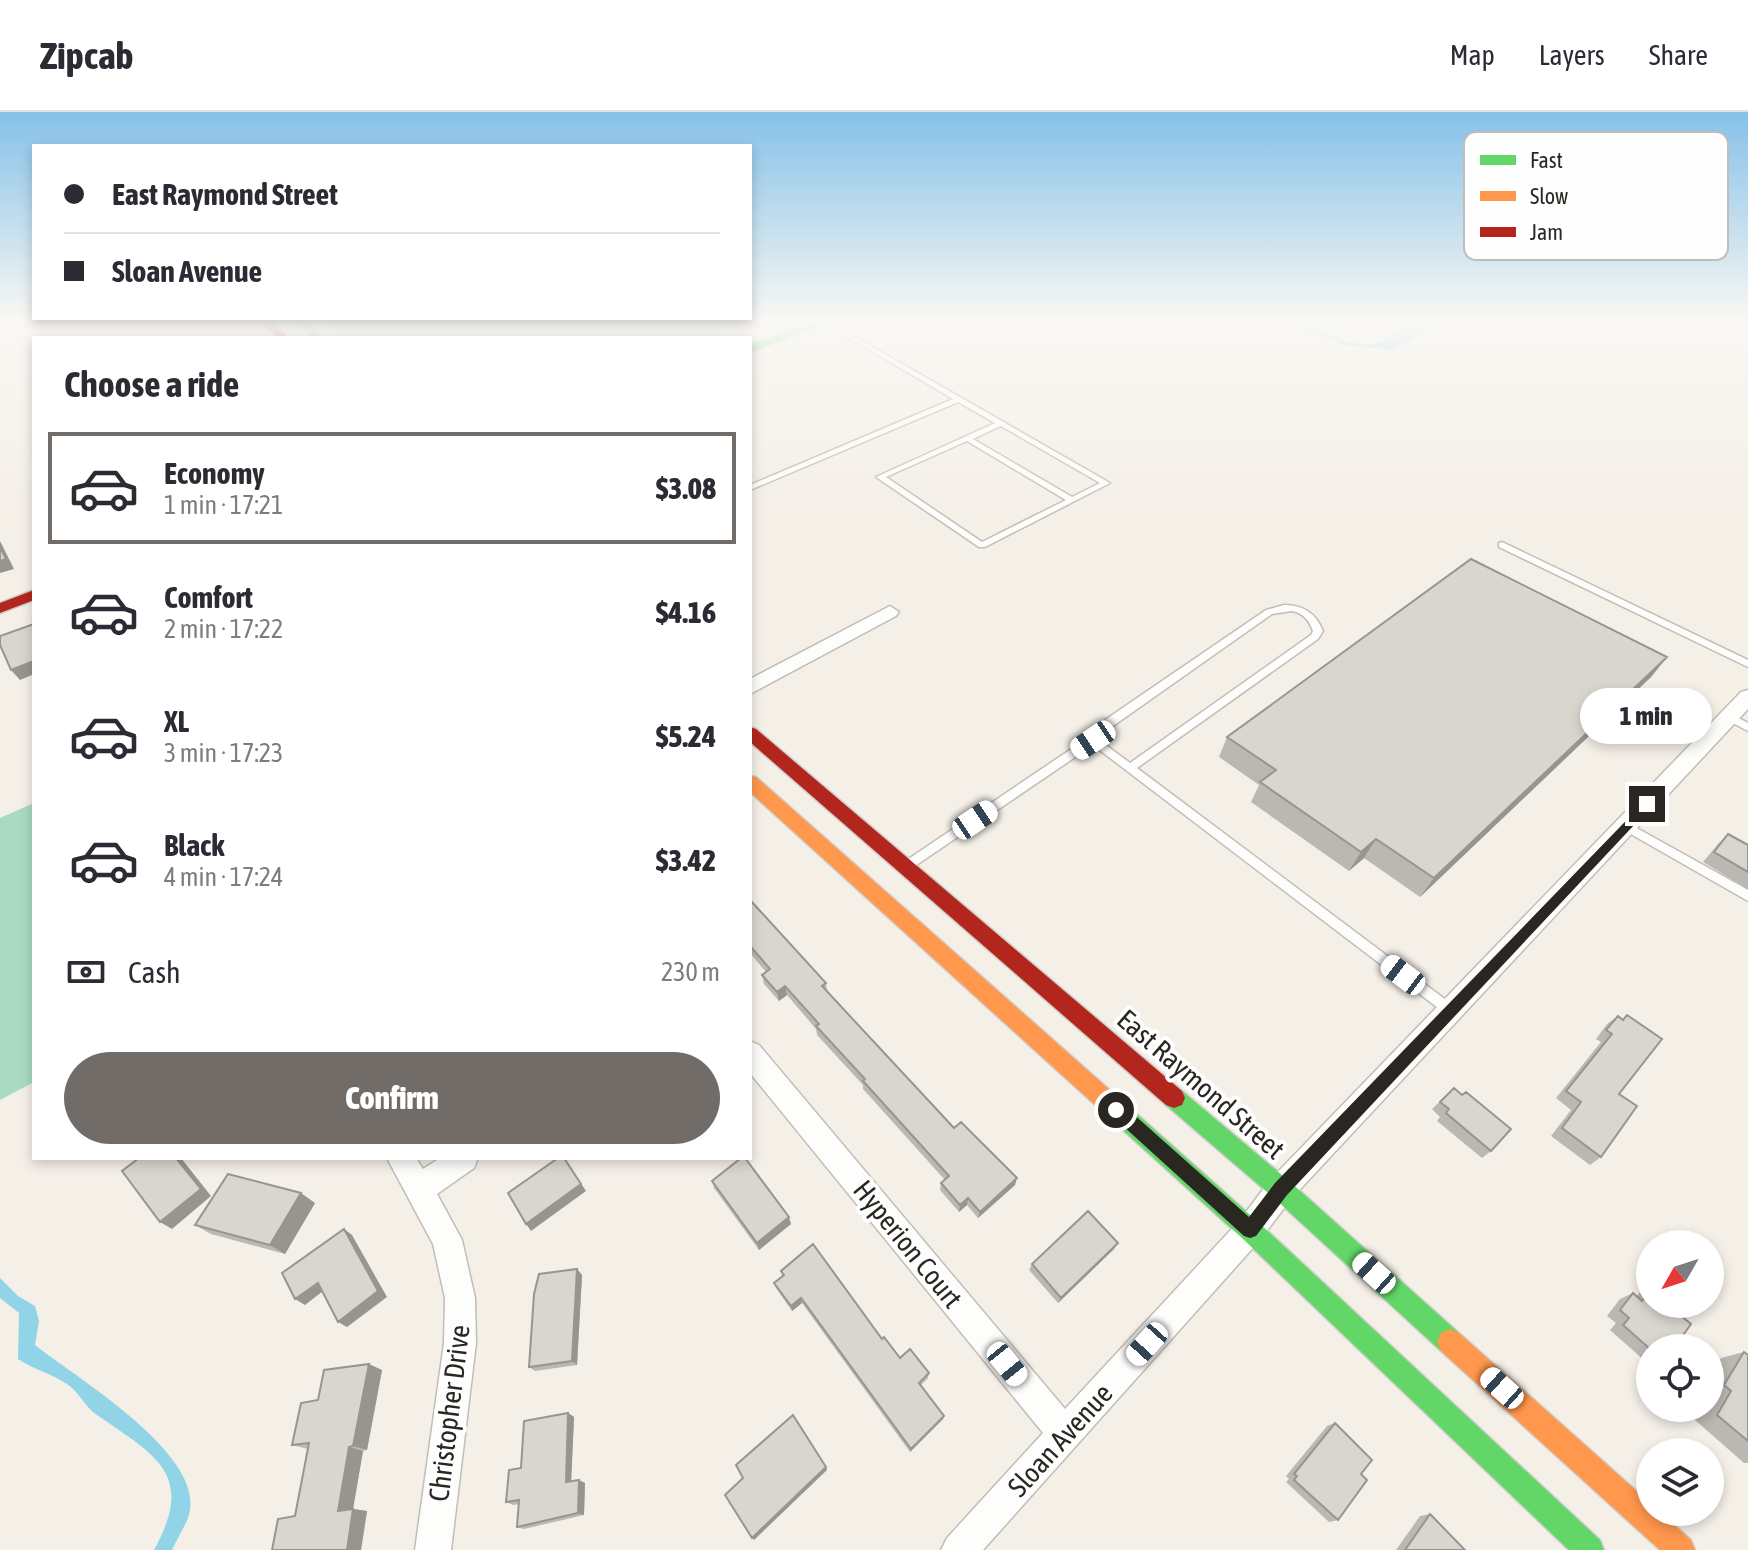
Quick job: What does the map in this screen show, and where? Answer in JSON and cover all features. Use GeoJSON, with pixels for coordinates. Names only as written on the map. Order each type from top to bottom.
{"type":"FeatureCollection","features":[{"type":"Feature","properties":{"kind":"main road"},"geometry":{"type":"LineString","coordinates":[[0,608],[32,596]]}},
{"type":"Feature","properties":{"kind":"main road"},"geometry":{"type":"LineString","coordinates":[[0,614],[32,604]]}},
{"type":"Feature","properties":{"kind":"main road","name":"East Raymond Street"},"geometry":{"type":"LineString","coordinates":[[752,735],[1281,1189],[1681,1550]]}},
{"type":"Feature","properties":{"kind":"main road"},"geometry":{"type":"LineString","coordinates":[[752,784],[1250,1230],[1590,1550]]}},
{"type":"Feature","properties":{"kind":"street"},"geometry":{"type":"LineString","coordinates":[[752,686],[890,612]]}},
{"type":"Feature","properties":{"kind":"street","name":"Sloan Avenue"},"geometry":{"type":"LineString","coordinates":[[959,1550],[1250,1230],[1281,1189],[1626,826],[1742,714]]}},
{"type":"Feature","properties":{"kind":"street","name":"Hyperion Court"},"geometry":{"type":"LineString","coordinates":[[752,1055],[1065,1435]]}},
{"type":"Feature","properties":{"kind":"street","name":"Christopher Drive"},"geometry":{"type":"LineString","coordinates":[[402,1160],[447,1240],[460,1298],[460,1343],[433,1550]]}},
{"type":"Feature","properties":{"kind":"street"},"geometry":{"type":"LineString","coordinates":[[419,1189],[461,1160]]}},
{"type":"Feature","properties":{"kind":"lane"},"geometry":{"type":"LineString","coordinates":[[942,389],[1002,423],[1106,483],[982,545],[880,477],[1002,423]]}},
{"type":"Feature","properties":{"kind":"lane"},"geometry":{"type":"LineString","coordinates":[[752,487],[959,399]]}},
{"type":"Feature","properties":{"kind":"lane"},"geometry":{"type":"LineString","coordinates":[[967,438],[1072,500]]}},
{"type":"Feature","properties":{"kind":"lane"},"geometry":{"type":"LineString","coordinates":[[1502,545],[1748,664]]}},
{"type":"Feature","properties":{"kind":"lane"},"geometry":{"type":"LineString","coordinates":[[905,868],[1093,740],[1109,723],[1269,612],[1283,607],[1294,608],[1314,620],[1318,631],[1315,637],[1130,768]]}},
{"type":"Feature","properties":{"kind":"lane"},"geometry":{"type":"LineString","coordinates":[[1093,740],[1450,1011]]}},
{"type":"Feature","properties":{"kind":"lane"},"geometry":{"type":"LineString","coordinates":[[1626,826],[1748,896]]}},
{"type":"Feature","properties":{"kind":"green space"},"geometry":{"type":"Polygon","coordinates":[[[32,804],[32,1083],[0,1100],[0,818],[32,804]]]}},
{"type":"Feature","properties":{"kind":"water"},"geometry":{"type":"Polygon","coordinates":[[[0,1278],[18,1296],[35,1306],[39,1321],[35,1345],[131,1417],[176,1464],[188,1487],[190,1510],[172,1550],[154,1550],[166,1524],[171,1503],[170,1485],[163,1469],[137,1443],[93,1412],[67,1384],[18,1359],[19,1313],[0,1298],[0,1278]]]}},
{"type":"Feature","properties":{"kind":"building"},"geometry":{"type":"Polygon","coordinates":[[[0,547],[6,559],[0,561],[0,547]]]}},
{"type":"Feature","properties":{"kind":"building"},"geometry":{"type":"Polygon","coordinates":[[[1471,559],[1667,657],[1434,878],[1376,839],[1361,852],[1260,782],[1276,770],[1227,737],[1471,559]]]}},
{"type":"Feature","properties":{"kind":"building"},"geometry":{"type":"Polygon","coordinates":[[[32,625],[32,662],[11,670],[0,645],[0,636],[32,625]]]}},
{"type":"Feature","properties":{"kind":"building"},"geometry":{"type":"Polygon","coordinates":[[[1728,834],[1748,845],[1748,872],[1714,852],[1728,834]]]}},
{"type":"Feature","properties":{"kind":"building"},"geometry":{"type":"Polygon","coordinates":[[[752,902],[826,983],[822,986],[954,1128],[961,1122],[1017,1178],[980,1212],[968,1198],[960,1205],[941,1183],[949,1176],[863,1081],[865,1079],[816,1026],[819,1024],[785,986],[777,992],[762,975],[770,969],[752,948],[752,902]]]}},
{"type":"Feature","properties":{"kind":"building"},"geometry":{"type":"Polygon","coordinates":[[[1627,1015],[1662,1039],[1619,1094],[1637,1106],[1601,1157],[1562,1128],[1581,1102],[1566,1091],[1612,1034],[1606,1030],[1618,1016],[1623,1020],[1627,1015]]]}},
{"type":"Feature","properties":{"kind":"building"},"geometry":{"type":"Polygon","coordinates":[[[1454,1088],[1462,1095],[1466,1092],[1511,1129],[1491,1151],[1446,1113],[1449,1109],[1440,1102],[1454,1088]]]}},
{"type":"Feature","properties":{"kind":"building"},"geometry":{"type":"Polygon","coordinates":[[[136,1160],[178,1160],[201,1189],[160,1222],[122,1171],[136,1160]]]}},
{"type":"Feature","properties":{"kind":"building"},"geometry":{"type":"Polygon","coordinates":[[[555,1160],[565,1160],[581,1184],[526,1224],[508,1193],[555,1160]]]}},
{"type":"Feature","properties":{"kind":"building"},"geometry":{"type":"Polygon","coordinates":[[[738,1160],[746,1160],[789,1217],[757,1243],[712,1181],[738,1160]]]}},
{"type":"Feature","properties":{"kind":"building"},"geometry":{"type":"Polygon","coordinates":[[[228,1174],[301,1193],[270,1245],[195,1225],[228,1174]]]}},
{"type":"Feature","properties":{"kind":"building"},"geometry":{"type":"Polygon","coordinates":[[[1088,1211],[1118,1243],[1061,1298],[1032,1264],[1088,1211]]]}},
{"type":"Feature","properties":{"kind":"building"},"geometry":{"type":"Polygon","coordinates":[[[344,1229],[378,1291],[338,1322],[318,1283],[295,1299],[282,1273],[344,1229]]]}},
{"type":"Feature","properties":{"kind":"building"},"geometry":{"type":"Polygon","coordinates":[[[813,1244],[882,1339],[884,1337],[900,1358],[910,1349],[929,1373],[919,1383],[944,1416],[911,1449],[801,1298],[791,1306],[774,1283],[784,1275],[781,1271],[813,1244]]]}},
{"type":"Feature","properties":{"kind":"building"},"geometry":{"type":"Polygon","coordinates":[[[577,1269],[572,1361],[529,1367],[534,1294],[539,1274],[577,1269]]]}},
{"type":"Feature","properties":{"kind":"building"},"geometry":{"type":"Polygon","coordinates":[[[1633,1293],[1636,1296],[1636,1318],[1684,1318],[1691,1324],[1684,1334],[1636,1334],[1636,1337],[1623,1325],[1629,1318],[1620,1310],[1633,1293]]]}},
{"type":"Feature","properties":{"kind":"building"},"geometry":{"type":"Polygon","coordinates":[[[1744,1352],[1748,1355],[1748,1441],[1724,1421],[1724,1403],[1731,1391],[1724,1385],[1744,1352]]]}},
{"type":"Feature","properties":{"kind":"building"},"geometry":{"type":"Polygon","coordinates":[[[369,1364],[353,1446],[349,1447],[338,1511],[353,1509],[347,1550],[272,1550],[278,1519],[295,1516],[309,1443],[292,1445],[301,1403],[318,1400],[324,1370],[369,1364]]]}},
{"type":"Feature","properties":{"kind":"building"},"geometry":{"type":"Polygon","coordinates":[[[568,1413],[566,1482],[579,1480],[578,1513],[517,1527],[519,1500],[506,1502],[509,1470],[521,1468],[524,1421],[568,1413]]]}},
{"type":"Feature","properties":{"kind":"building"},"geometry":{"type":"Polygon","coordinates":[[[793,1415],[826,1467],[752,1538],[725,1495],[743,1478],[736,1465],[793,1415]]]}},
{"type":"Feature","properties":{"kind":"building"},"geometry":{"type":"Polygon","coordinates":[[[1335,1423],[1372,1460],[1361,1474],[1367,1480],[1338,1520],[1294,1480],[1297,1476],[1294,1474],[1335,1423]]]}},
{"type":"Feature","properties":{"kind":"building"},"geometry":{"type":"Polygon","coordinates":[[[1430,1514],[1465,1550],[1405,1550],[1430,1514]]]}},
{"type":"Feature","properties":{"kind":"traffic: fast"},"geometry":{"type":"LineString","coordinates":[[1174,1098],[1281,1189],[1450,1342]]}},
{"type":"Feature","properties":{"kind":"traffic: fast"},"geometry":{"type":"LineString","coordinates":[[1112,1106],[1250,1230],[1590,1550]]}},
{"type":"Feature","properties":{"kind":"traffic: slow"},"geometry":{"type":"LineString","coordinates":[[752,784],[1112,1106]]}},
{"type":"Feature","properties":{"kind":"traffic: slow"},"geometry":{"type":"LineString","coordinates":[[1450,1342],[1681,1550]]}},
{"type":"Feature","properties":{"kind":"traffic: jam"},"geometry":{"type":"LineString","coordinates":[[0,608],[32,596]]}},
{"type":"Feature","properties":{"kind":"traffic: jam"},"geometry":{"type":"LineString","coordinates":[[752,735],[1174,1098]]}},
{"type":"Feature","properties":{"kind":"route"},"geometry":{"type":"LineString","coordinates":[[1116,1110],[1250,1230],[1281,1189],[1647,804]]}}]}
